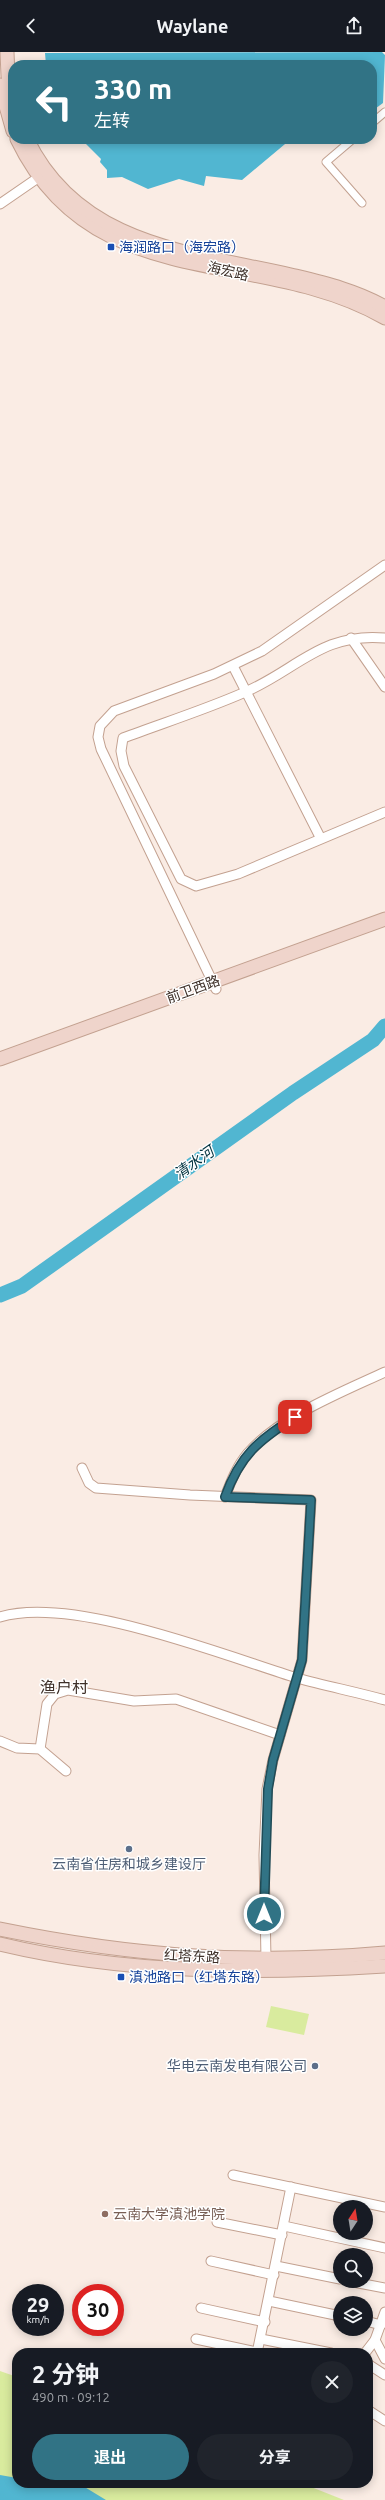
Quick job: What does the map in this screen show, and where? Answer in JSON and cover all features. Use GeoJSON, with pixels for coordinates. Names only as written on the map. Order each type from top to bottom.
{"type":"FeatureCollection","features":[{"type":"Feature","properties":{"kind":"main road"},"geometry":{"type":"LineString","coordinates":[[6,52],[8,76]]}},
{"type":"Feature","properties":{"kind":"main road"},"geometry":{"type":"LineString","coordinates":[[0,85],[8,113]]}},
{"type":"Feature","properties":{"kind":"main road","name":"海宏路"},"geometry":{"type":"LineString","coordinates":[[20,144],[56,198],[86,222],[132,247],[178,260],[340,296],[385,318]]}},
{"type":"Feature","properties":{"kind":"main road","name":"海宏路"},"geometry":{"type":"LineString","coordinates":[[30,144],[42,176],[92,215],[135,238],[343,287],[385,307]]}},
{"type":"Feature","properties":{"kind":"main road","name":"前卫西路"},"geometry":{"type":"LineString","coordinates":[[0,1068],[385,919]]}},
{"type":"Feature","properties":{"kind":"main road","name":"前卫西路"},"geometry":{"type":"LineString","coordinates":[[0,1059],[385,928]]}},
{"type":"Feature","properties":{"kind":"main road","name":"红塔东路"},"geometry":{"type":"LineString","coordinates":[[0,1929],[118,1950],[197,1957],[266,1959],[323,1958],[385,1953]]}},
{"type":"Feature","properties":{"kind":"main road","name":"红塔东路"},"geometry":{"type":"LineString","coordinates":[[0,1944],[96,1960],[229,1971],[385,1966]]}},
{"type":"Feature","properties":{"kind":"street"},"geometry":{"type":"LineString","coordinates":[[377,119],[385,112]]}},
{"type":"Feature","properties":{"kind":"street"},"geometry":{"type":"LineString","coordinates":[[347,144],[326,162],[362,203]]}},
{"type":"Feature","properties":{"kind":"street"},"geometry":{"type":"LineString","coordinates":[[0,204],[42,176]]}},
{"type":"Feature","properties":{"kind":"street"},"geometry":{"type":"LineString","coordinates":[[215,986],[101,749],[98,737],[100,726],[114,711],[233,666],[262,651],[385,565]]}},
{"type":"Feature","properties":{"kind":"street"},"geometry":{"type":"LineString","coordinates":[[352,638],[385,687]]}},
{"type":"Feature","properties":{"kind":"street"},"geometry":{"type":"LineString","coordinates":[[385,638],[352,638],[321,647],[245,693],[123,738],[121,751],[124,766],[181,879],[196,886],[238,874],[320,837],[385,812]]}},
{"type":"Feature","properties":{"kind":"street"},"geometry":{"type":"LineString","coordinates":[[233,666],[245,693],[298,791],[320,837]]}},
{"type":"Feature","properties":{"kind":"street"},"geometry":{"type":"LineString","coordinates":[[225,1497],[240,1464],[267,1435],[295,1417],[385,1372]]}},
{"type":"Feature","properties":{"kind":"street"},"geometry":{"type":"LineString","coordinates":[[82,1468],[89,1483],[96,1488],[225,1497],[311,1500],[302,1660],[298,1678],[280,1735],[268,1789],[264,1855],[266,1959]]}},
{"type":"Feature","properties":{"kind":"street"},"geometry":{"type":"LineString","coordinates":[[0,1617],[14,1613],[54,1612],[85,1616],[157,1634],[298,1678],[385,1700]]}},
{"type":"Feature","properties":{"kind":"street"},"geometry":{"type":"LineString","coordinates":[[40,1749],[47,1704],[55,1694],[68,1690],[134,1700],[176,1699],[280,1735]]}},
{"type":"Feature","properties":{"kind":"street"},"geometry":{"type":"LineString","coordinates":[[0,1741],[17,1748],[40,1749],[66,1771]]}},
{"type":"Feature","properties":{"kind":"street"},"geometry":{"type":"LineString","coordinates":[[233,2175],[385,2207]]}},
{"type":"Feature","properties":{"kind":"street"},"geometry":{"type":"LineString","coordinates":[[258,2348],[265,2322],[291,2187]]}},
{"type":"Feature","properties":{"kind":"street"},"geometry":{"type":"LineString","coordinates":[[217,2222],[283,2230],[385,2248]]}},
{"type":"Feature","properties":{"kind":"street"},"geometry":{"type":"LineString","coordinates":[[211,2261],[333,2278]]}},
{"type":"Feature","properties":{"kind":"street"},"geometry":{"type":"LineString","coordinates":[[373,2286],[385,2288]]}},
{"type":"Feature","properties":{"kind":"street"},"geometry":{"type":"LineString","coordinates":[[269,2301],[333,2315]]}},
{"type":"Feature","properties":{"kind":"street"},"geometry":{"type":"LineString","coordinates":[[201,2308],[265,2322]]}},
{"type":"Feature","properties":{"kind":"street"},"geometry":{"type":"LineString","coordinates":[[369,2348],[375,2340],[385,2312]]}},
{"type":"Feature","properties":{"kind":"street"},"geometry":{"type":"LineString","coordinates":[[373,2322],[380,2324]]}},
{"type":"Feature","properties":{"kind":"street"},"geometry":{"type":"LineString","coordinates":[[196,2339],[235,2348]]}},
{"type":"Feature","properties":{"kind":"street"},"geometry":{"type":"LineString","coordinates":[[261,2339],[306,2348]]}},
{"type":"Feature","properties":{"kind":"street"},"geometry":{"type":"LineString","coordinates":[[375,2340],[385,2359]]}},
{"type":"Feature","properties":{"kind":"street"},"geometry":{"type":"LineString","coordinates":[[373,2368],[385,2376]]}},
{"type":"Feature","properties":{"kind":"street"},"geometry":{"type":"LineString","coordinates":[[373,2413],[385,2421]]}},
{"type":"Feature","properties":{"kind":"green space"},"geometry":{"type":"Polygon","coordinates":[[[271,2006],[309,2014],[304,2035],[266,2027],[271,2006]]]}},
{"type":"Feature","properties":{"kind":"green space"},"geometry":{"type":"Polygon","coordinates":[[[0,2371],[12,2375],[12,2488],[314,2488],[344,2500],[0,2500],[0,2371]]]}},
{"type":"Feature","properties":{"kind":"water"},"geometry":{"type":"Polygon","coordinates":[[[382,52],[385,55],[383,103],[377,107],[377,60],[46,60],[45,53],[382,52]]]}},
{"type":"Feature","properties":{"kind":"water"},"geometry":{"type":"Polygon","coordinates":[[[86,144],[285,144],[242,180],[206,176],[204,186],[179,179],[148,189],[122,177],[107,178],[107,170],[100,162],[101,159],[86,144]]]}},
{"type":"Feature","properties":{"kind":"water"},"geometry":{"type":"Polygon","coordinates":[[[0,2475],[12,2477],[12,2488],[86,2488],[106,2500],[0,2500],[0,2475]]]}},
{"type":"Feature","properties":{"kind":"waterway","name":"清水河"},"geometry":{"type":"LineString","coordinates":[[0,1295],[22,1286],[293,1093],[373,1040],[385,1026]]}},
{"type":"Feature","properties":{"kind":"place","name":"海润路口（海宏路）"},"geometry":{"type":"Point","coordinates":[111,247]}},
{"type":"Feature","properties":{"kind":"place","name":"云南省住房和城乡建设厅"},"geometry":{"type":"Point","coordinates":[129,1849]}},
{"type":"Feature","properties":{"kind":"place","name":"滇池路口（红塔东路）"},"geometry":{"type":"Point","coordinates":[121,1977]}},
{"type":"Feature","properties":{"kind":"place","name":"华电云南发电有限公司"},"geometry":{"type":"Point","coordinates":[315,2066]}},
{"type":"Feature","properties":{"kind":"place","name":"云南大学滇池学院"},"geometry":{"type":"Point","coordinates":[105,2214]}},
{"type":"Feature","properties":{"kind":"district","name":"渔户村"},"geometry":{"type":"Point","coordinates":[64,1687]}},
{"type":"Feature","properties":{"kind":"route"},"geometry":{"type":"LineString","coordinates":[[264,1914],[264,1855],[268,1789],[273,1760],[302,1660],[311,1500],[261,1497],[225,1497],[232,1479],[247,1454],[267,1435],[295,1417]]}}]}
